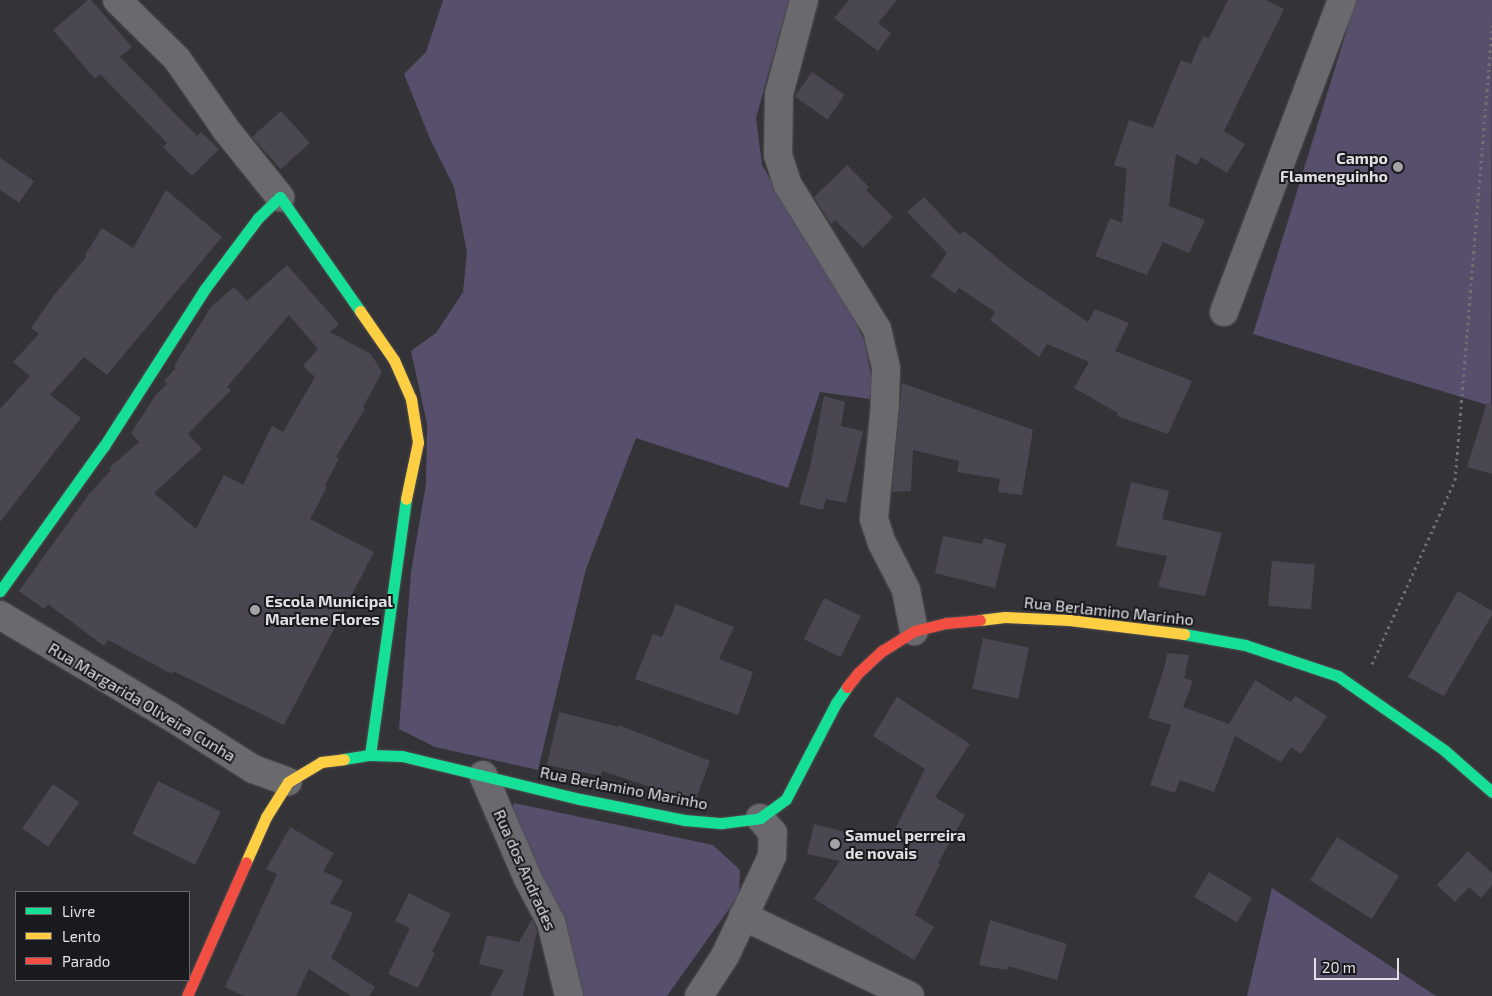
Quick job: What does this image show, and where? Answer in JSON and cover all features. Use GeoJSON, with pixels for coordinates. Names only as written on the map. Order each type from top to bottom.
{"type":"FeatureCollection","features":[{"type":"Feature","properties":{"kind":"street"},"geometry":{"type":"LineString","coordinates":[[117,0],[177,59],[227,131],[280,197],[394,360],[411,399],[418,442],[408,484],[370,755]]}},
{"type":"Feature","properties":{"kind":"street"},"geometry":{"type":"LineString","coordinates":[[804,0],[779,94],[778,155],[788,185],[877,329],[886,377],[874,519],[882,543],[906,590],[914,631]]}},
{"type":"Feature","properties":{"kind":"street"},"geometry":{"type":"LineString","coordinates":[[1224,312],[1342,0]]}},
{"type":"Feature","properties":{"kind":"street"},"geometry":{"type":"LineString","coordinates":[[0,591],[104,446],[204,290],[258,218],[280,197]]}},
{"type":"Feature","properties":{"kind":"street","name":"Rua Margarida Oliveira Cunha"},"geometry":{"type":"LineString","coordinates":[[0,615],[168,715],[253,769],[288,782]]}},
{"type":"Feature","properties":{"kind":"street","name":"Rua Berlamino Marinho"},"geometry":{"type":"LineString","coordinates":[[187,996],[266,817],[288,782],[320,762],[370,755],[402,756],[580,799],[684,820],[722,823],[760,818],[786,799],[836,703],[858,673],[882,651],[914,631],[980,618],[1038,618],[1110,624],[1245,645],[1338,676],[1361,690],[1444,750],[1492,792]]}},
{"type":"Feature","properties":{"kind":"street","name":"Rua dos Andrades"},"geometry":{"type":"LineString","coordinates":[[483,775],[525,871],[551,922],[569,996]]}},
{"type":"Feature","properties":{"kind":"street"},"geometry":{"type":"LineString","coordinates":[[699,996],[725,956],[772,856],[773,833],[760,818]]}},
{"type":"Feature","properties":{"kind":"street"},"geometry":{"type":"LineString","coordinates":[[743,916],[910,996]]}},
{"type":"Feature","properties":{"kind":"path"},"geometry":{"type":"LineString","coordinates":[[1361,690],[1455,480],[1492,26]]}},
{"type":"Feature","properties":{"kind":"shaded area"},"geometry":{"type":"Polygon","coordinates":[[[443,0],[789,0],[756,118],[762,165],[810,248],[847,304],[865,342],[872,381],[870,399],[820,392],[788,488],[636,438],[586,569],[538,770],[435,747],[399,729],[411,572],[426,484],[427,424],[411,351],[436,333],[463,292],[467,252],[454,187],[430,139],[404,74],[426,52],[443,0]]]}},
{"type":"Feature","properties":{"kind":"shaded area","name":"Campo Flamenguinho"},"geometry":{"type":"Polygon","coordinates":[[[1356,0],[1492,0],[1491,406],[1253,334],[1356,0]]]}},
{"type":"Feature","properties":{"kind":"shaded area"},"geometry":{"type":"Polygon","coordinates":[[[514,803],[713,845],[740,870],[739,895],[667,996],[582,996],[576,964],[551,895],[511,811],[514,803]]]}},
{"type":"Feature","properties":{"kind":"shaded area"},"geometry":{"type":"Polygon","coordinates":[[[1272,888],[1436,996],[1247,996],[1272,888]]]}},
{"type":"Feature","properties":{"kind":"building"},"geometry":{"type":"Polygon","coordinates":[[[88,0],[91,0],[132,47],[120,57],[197,136],[201,132],[219,149],[192,176],[163,147],[167,143],[100,74],[95,79],[53,30],[88,0]]]}},
{"type":"Feature","properties":{"kind":"building"},"geometry":{"type":"Polygon","coordinates":[[[849,0],[897,0],[878,23],[891,33],[878,51],[834,18],[849,0]]]}},
{"type":"Feature","properties":{"kind":"building"},"geometry":{"type":"Polygon","coordinates":[[[1228,0],[1266,0],[1284,9],[1224,131],[1245,144],[1227,173],[1201,157],[1197,165],[1176,154],[1169,206],[1205,220],[1189,253],[1163,242],[1147,275],[1095,256],[1110,218],[1122,223],[1127,169],[1114,165],[1129,120],[1153,128],[1181,60],[1191,64],[1203,36],[1209,38],[1228,0]]]}},
{"type":"Feature","properties":{"kind":"building"},"geometry":{"type":"Polygon","coordinates":[[[812,72],[845,95],[828,120],[795,97],[812,72]]]}},
{"type":"Feature","properties":{"kind":"building"},"geometry":{"type":"Polygon","coordinates":[[[281,111],[310,143],[281,169],[252,137],[281,111]]]}},
{"type":"Feature","properties":{"kind":"building"},"geometry":{"type":"Polygon","coordinates":[[[0,158],[34,181],[19,203],[0,190],[0,158]]]}},
{"type":"Feature","properties":{"kind":"building"},"geometry":{"type":"Polygon","coordinates":[[[847,165],[869,187],[866,190],[893,217],[863,248],[835,220],[831,224],[814,197],[847,165]]]}},
{"type":"Feature","properties":{"kind":"building"},"geometry":{"type":"Polygon","coordinates":[[[166,190],[222,237],[107,375],[84,357],[50,395],[81,418],[0,522],[0,409],[30,376],[13,362],[39,334],[31,328],[54,295],[87,256],[85,255],[102,228],[133,248],[166,190]]]}},
{"type":"Feature","properties":{"kind":"building"},"geometry":{"type":"Polygon","coordinates":[[[924,197],[960,235],[964,231],[1018,275],[1088,322],[1095,309],[1129,323],[1115,351],[1192,381],[1168,434],[1117,416],[1118,413],[1074,388],[1089,362],[1047,344],[1039,357],[990,320],[995,312],[959,288],[955,294],[931,276],[947,253],[907,212],[924,197]]]}},
{"type":"Feature","properties":{"kind":"building"},"geometry":{"type":"Polygon","coordinates":[[[287,265],[339,324],[330,332],[371,354],[382,372],[363,407],[365,409],[336,457],[339,458],[325,486],[327,487],[310,519],[374,552],[284,725],[173,671],[172,674],[108,640],[104,646],[48,604],[44,609],[19,591],[89,494],[111,470],[109,468],[139,442],[131,433],[155,396],[167,384],[164,381],[176,368],[174,366],[211,307],[234,287],[247,301],[287,265]],[[289,315],[227,387],[231,390],[188,434],[202,449],[154,493],[196,529],[224,475],[243,485],[272,426],[283,432],[315,377],[303,366],[318,349],[289,315]]]}},
{"type":"Feature","properties":{"kind":"building"},"geometry":{"type":"Polygon","coordinates":[[[902,383],[1033,430],[1022,495],[998,492],[1000,479],[957,472],[959,461],[913,450],[911,491],[892,492],[902,383]]]}},
{"type":"Feature","properties":{"kind":"building"},"geometry":{"type":"Polygon","coordinates":[[[824,396],[845,402],[841,426],[863,431],[846,503],[826,499],[823,510],[799,504],[810,467],[824,396]]]}},
{"type":"Feature","properties":{"kind":"building"},"geometry":{"type":"Polygon","coordinates":[[[1487,403],[1492,404],[1492,474],[1467,467],[1487,403]]]}},
{"type":"Feature","properties":{"kind":"building"},"geometry":{"type":"Polygon","coordinates":[[[1131,482],[1169,491],[1162,519],[1222,533],[1205,596],[1158,587],[1167,556],[1116,546],[1131,482]]]}},
{"type":"Feature","properties":{"kind":"building"},"geometry":{"type":"Polygon","coordinates":[[[943,536],[982,544],[984,538],[1006,544],[995,588],[935,573],[943,536]]]}},
{"type":"Feature","properties":{"kind":"building"},"geometry":{"type":"Polygon","coordinates":[[[1272,561],[1315,565],[1311,610],[1268,606],[1272,561]]]}},
{"type":"Feature","properties":{"kind":"building"},"geometry":{"type":"Polygon","coordinates":[[[1458,591],[1492,611],[1492,615],[1444,696],[1408,677],[1458,591]]]}},
{"type":"Feature","properties":{"kind":"building"},"geometry":{"type":"Polygon","coordinates":[[[824,598],[861,616],[841,657],[804,639],[824,598]]]}},
{"type":"Feature","properties":{"kind":"building"},"geometry":{"type":"Polygon","coordinates":[[[676,604],[734,627],[719,659],[753,672],[738,715],[635,679],[653,634],[662,637],[676,604]]]}},
{"type":"Feature","properties":{"kind":"building"},"geometry":{"type":"Polygon","coordinates":[[[983,638],[1029,648],[1018,699],[972,689],[983,638]]]}},
{"type":"Feature","properties":{"kind":"building"},"geometry":{"type":"Polygon","coordinates":[[[1167,653],[1189,655],[1184,678],[1193,681],[1183,707],[1229,724],[1255,680],[1291,702],[1295,696],[1327,716],[1301,754],[1291,747],[1281,762],[1235,736],[1214,792],[1180,780],[1175,793],[1150,785],[1171,725],[1148,718],[1167,653]]]}},
{"type":"Feature","properties":{"kind":"building"},"geometry":{"type":"Polygon","coordinates":[[[897,697],[970,744],[935,797],[965,815],[938,863],[940,864],[915,915],[934,927],[914,960],[814,899],[840,861],[807,854],[814,824],[888,843],[925,769],[873,736],[897,697]]]}},
{"type":"Feature","properties":{"kind":"building"},"geometry":{"type":"Polygon","coordinates":[[[559,712],[619,727],[619,725],[710,761],[695,802],[602,771],[601,776],[547,765],[559,712]]]}},
{"type":"Feature","properties":{"kind":"building"},"geometry":{"type":"Polygon","coordinates":[[[158,781],[221,812],[195,865],[132,834],[158,781]]]}},
{"type":"Feature","properties":{"kind":"building"},"geometry":{"type":"Polygon","coordinates":[[[53,784],[79,802],[48,847],[22,828],[53,784]]]}},
{"type":"Feature","properties":{"kind":"building"},"geometry":{"type":"Polygon","coordinates":[[[290,827],[334,853],[323,871],[343,881],[330,903],[353,913],[331,958],[375,987],[369,996],[351,996],[309,969],[296,996],[244,996],[225,987],[277,874],[266,869],[290,827]]]}},
{"type":"Feature","properties":{"kind":"building"},"geometry":{"type":"Polygon","coordinates":[[[1337,837],[1399,876],[1372,919],[1310,880],[1337,837]]]}},
{"type":"Feature","properties":{"kind":"building"},"geometry":{"type":"Polygon","coordinates":[[[1468,851],[1492,873],[1492,885],[1481,898],[1469,887],[1455,902],[1437,885],[1468,851]]]}},
{"type":"Feature","properties":{"kind":"building"},"geometry":{"type":"Polygon","coordinates":[[[1209,872],[1252,898],[1237,923],[1194,897],[1209,872]]]}},
{"type":"Feature","properties":{"kind":"building"},"geometry":{"type":"Polygon","coordinates":[[[409,893],[451,914],[432,952],[435,953],[418,988],[388,974],[410,928],[395,921],[409,893]]]}},
{"type":"Feature","properties":{"kind":"building"},"geometry":{"type":"Polygon","coordinates":[[[532,919],[537,931],[523,996],[490,996],[504,970],[479,964],[487,935],[519,942],[532,919]]]}},
{"type":"Feature","properties":{"kind":"building"},"geometry":{"type":"Polygon","coordinates":[[[990,920],[1067,944],[1057,980],[1008,966],[1007,970],[979,965],[990,920]]]}},
{"type":"Feature","properties":{"kind":"traffic: fast"},"geometry":{"type":"LineString","coordinates":[[0,591],[104,446],[204,290],[258,218],[280,197],[360,311]]}},
{"type":"Feature","properties":{"kind":"traffic: fast"},"geometry":{"type":"LineString","coordinates":[[370,755],[406,499]]}},
{"type":"Feature","properties":{"kind":"traffic: fast"},"geometry":{"type":"LineString","coordinates":[[1184,634],[1245,645],[1338,676],[1444,750],[1492,792]]}},
{"type":"Feature","properties":{"kind":"traffic: fast"},"geometry":{"type":"LineString","coordinates":[[344,759],[370,755],[402,756],[580,799],[684,820],[722,823],[760,818],[786,799],[836,703],[847,687]]}},
{"type":"Feature","properties":{"kind":"traffic: slow"},"geometry":{"type":"LineString","coordinates":[[360,311],[394,360],[411,399],[418,442],[406,499]]}},
{"type":"Feature","properties":{"kind":"traffic: slow"},"geometry":{"type":"LineString","coordinates":[[980,620],[1005,617],[1069,620],[1184,634]]}},
{"type":"Feature","properties":{"kind":"traffic: slow"},"geometry":{"type":"LineString","coordinates":[[246,862],[266,817],[288,782],[321,762],[344,759]]}},
{"type":"Feature","properties":{"kind":"traffic: jam"},"geometry":{"type":"LineString","coordinates":[[847,687],[858,673],[882,651],[914,631],[947,623],[980,620]]}},
{"type":"Feature","properties":{"kind":"traffic: jam"},"geometry":{"type":"LineString","coordinates":[[187,996],[246,862]]}},
{"type":"Feature","properties":{"kind":"place","name":"Campo Flamenguinho"},"geometry":{"type":"Point","coordinates":[1398,167]}},
{"type":"Feature","properties":{"kind":"place","name":"Escola Municipal Marlene Flores"},"geometry":{"type":"Point","coordinates":[255,610]}},
{"type":"Feature","properties":{"kind":"place","name":"Samuel perreira de novais"},"geometry":{"type":"Point","coordinates":[835,844]}}]}
